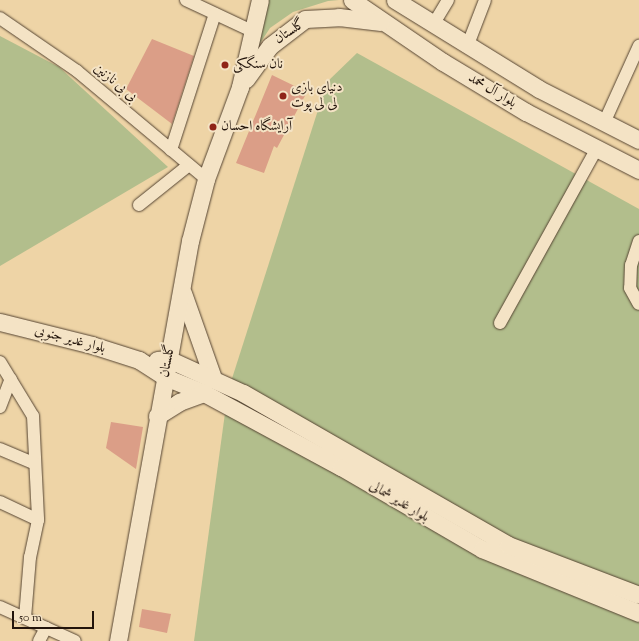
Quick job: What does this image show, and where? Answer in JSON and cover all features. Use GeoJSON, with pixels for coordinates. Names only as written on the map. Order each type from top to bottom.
{"type":"FeatureCollection","features":[{"type":"Feature","properties":{"kind":"main road","name":"گلستان"},"geometry":{"type":"LineString","coordinates":[[118,641],[157,416],[183,292],[190,241],[206,179],[240,87],[254,32],[260,0]]}},
{"type":"Feature","properties":{"kind":"main road","name":"بلوار آل محمد"},"geometry":{"type":"LineString","coordinates":[[352,0],[442,62],[526,112],[639,170]]}},
{"type":"Feature","properties":{"kind":"main road","name":"بلوار آل محمد"},"geometry":{"type":"LineString","coordinates":[[395,0],[467,47],[539,89],[639,140]]}},
{"type":"Feature","properties":{"kind":"main road","name":"گلستان"},"geometry":{"type":"LineString","coordinates":[[240,87],[270,46],[305,19],[339,17],[385,23]]}},
{"type":"Feature","properties":{"kind":"main road"},"geometry":{"type":"LineString","coordinates":[[526,112],[539,89]]}},
{"type":"Feature","properties":{"kind":"main road"},"geometry":{"type":"LineString","coordinates":[[183,292],[213,378]]}},
{"type":"Feature","properties":{"kind":"main road","name":"بلوار غدیر جنوبی"},"geometry":{"type":"LineString","coordinates":[[0,322],[92,344],[139,360],[165,377]]}},
{"type":"Feature","properties":{"kind":"main road","name":"بلوار غدیر جنوبی"},"geometry":{"type":"LineString","coordinates":[[139,360],[168,360]]}},
{"type":"Feature","properties":{"kind":"main road","name":"بلوار غدیر شمالی"},"geometry":{"type":"LineString","coordinates":[[168,360],[213,378],[508,545],[639,595]]}},
{"type":"Feature","properties":{"kind":"main road","name":"بلوار غدیر شمالی"},"geometry":{"type":"LineString","coordinates":[[165,377],[204,393],[341,466],[482,549],[639,613]]}},
{"type":"Feature","properties":{"kind":"main road"},"geometry":{"type":"LineString","coordinates":[[157,416],[179,402],[204,393]]}},
{"type":"Feature","properties":{"kind":"street"},"geometry":{"type":"LineString","coordinates":[[186,0],[254,32]]}},
{"type":"Feature","properties":{"kind":"street"},"geometry":{"type":"LineString","coordinates":[[433,25],[448,0]]}},
{"type":"Feature","properties":{"kind":"street"},"geometry":{"type":"LineString","coordinates":[[467,47],[485,0]]}},
{"type":"Feature","properties":{"kind":"street"},"geometry":{"type":"LineString","coordinates":[[171,150],[215,14]]}},
{"type":"Feature","properties":{"kind":"street","name":"بی بی نازنین"},"geometry":{"type":"LineString","coordinates":[[0,18],[77,71],[206,179]]}},
{"type":"Feature","properties":{"kind":"street"},"geometry":{"type":"LineString","coordinates":[[604,122],[639,46]]}},
{"type":"Feature","properties":{"kind":"street"},"geometry":{"type":"LineString","coordinates":[[500,324],[597,148]]}},
{"type":"Feature","properties":{"kind":"street"},"geometry":{"type":"LineString","coordinates":[[140,205],[189,165]]}},
{"type":"Feature","properties":{"kind":"street"},"geometry":{"type":"LineString","coordinates":[[639,241],[631,265],[630,288],[639,304]]}},
{"type":"Feature","properties":{"kind":"street"},"geometry":{"type":"LineString","coordinates":[[0,362],[33,416],[38,520],[30,557],[25,618]]}},
{"type":"Feature","properties":{"kind":"street"},"geometry":{"type":"LineString","coordinates":[[0,407],[11,379]]}},
{"type":"Feature","properties":{"kind":"street"},"geometry":{"type":"LineString","coordinates":[[0,449],[35,464]]}},
{"type":"Feature","properties":{"kind":"street"},"geometry":{"type":"LineString","coordinates":[[0,502],[38,520]]}},
{"type":"Feature","properties":{"kind":"street"},"geometry":{"type":"LineString","coordinates":[[0,607],[75,641]]}},
{"type":"Feature","properties":{"kind":"street"},"geometry":{"type":"LineString","coordinates":[[39,641],[46,628]]}},
{"type":"Feature","properties":{"kind":"green space"},"geometry":{"type":"Polygon","coordinates":[[[269,0],[339,0],[328,1],[293,12],[270,28],[257,48],[269,0]]]}},
{"type":"Feature","properties":{"kind":"green space"},"geometry":{"type":"Polygon","coordinates":[[[0,36],[59,67],[168,167],[0,266],[0,36]]]}},
{"type":"Feature","properties":{"kind":"green space"},"geometry":{"type":"Polygon","coordinates":[[[357,53],[639,209],[639,641],[194,641],[228,391],[327,82],[357,53]]]}},
{"type":"Feature","properties":{"kind":"building"},"geometry":{"type":"Polygon","coordinates":[[[152,39],[194,56],[172,124],[126,89],[152,39]]]}},
{"type":"Feature","properties":{"kind":"building"},"geometry":{"type":"Polygon","coordinates":[[[272,75],[307,92],[277,148],[274,146],[264,173],[236,163],[272,75]]]}},
{"type":"Feature","properties":{"kind":"building"},"geometry":{"type":"Polygon","coordinates":[[[111,422],[143,427],[136,469],[106,448],[111,422]]]}},
{"type":"Feature","properties":{"kind":"building"},"geometry":{"type":"Polygon","coordinates":[[[142,609],[171,614],[167,633],[139,627],[142,609]]]}},
{"type":"Feature","properties":{"kind":"place","name":"نان سنگکی"},"geometry":{"type":"Point","coordinates":[225,65]}},
{"type":"Feature","properties":{"kind":"place","name":"دنیای بازی لی لی پوت"},"geometry":{"type":"Point","coordinates":[283,96]}},
{"type":"Feature","properties":{"kind":"place","name":"آرایشگاه احسان"},"geometry":{"type":"Point","coordinates":[213,127]}}]}
